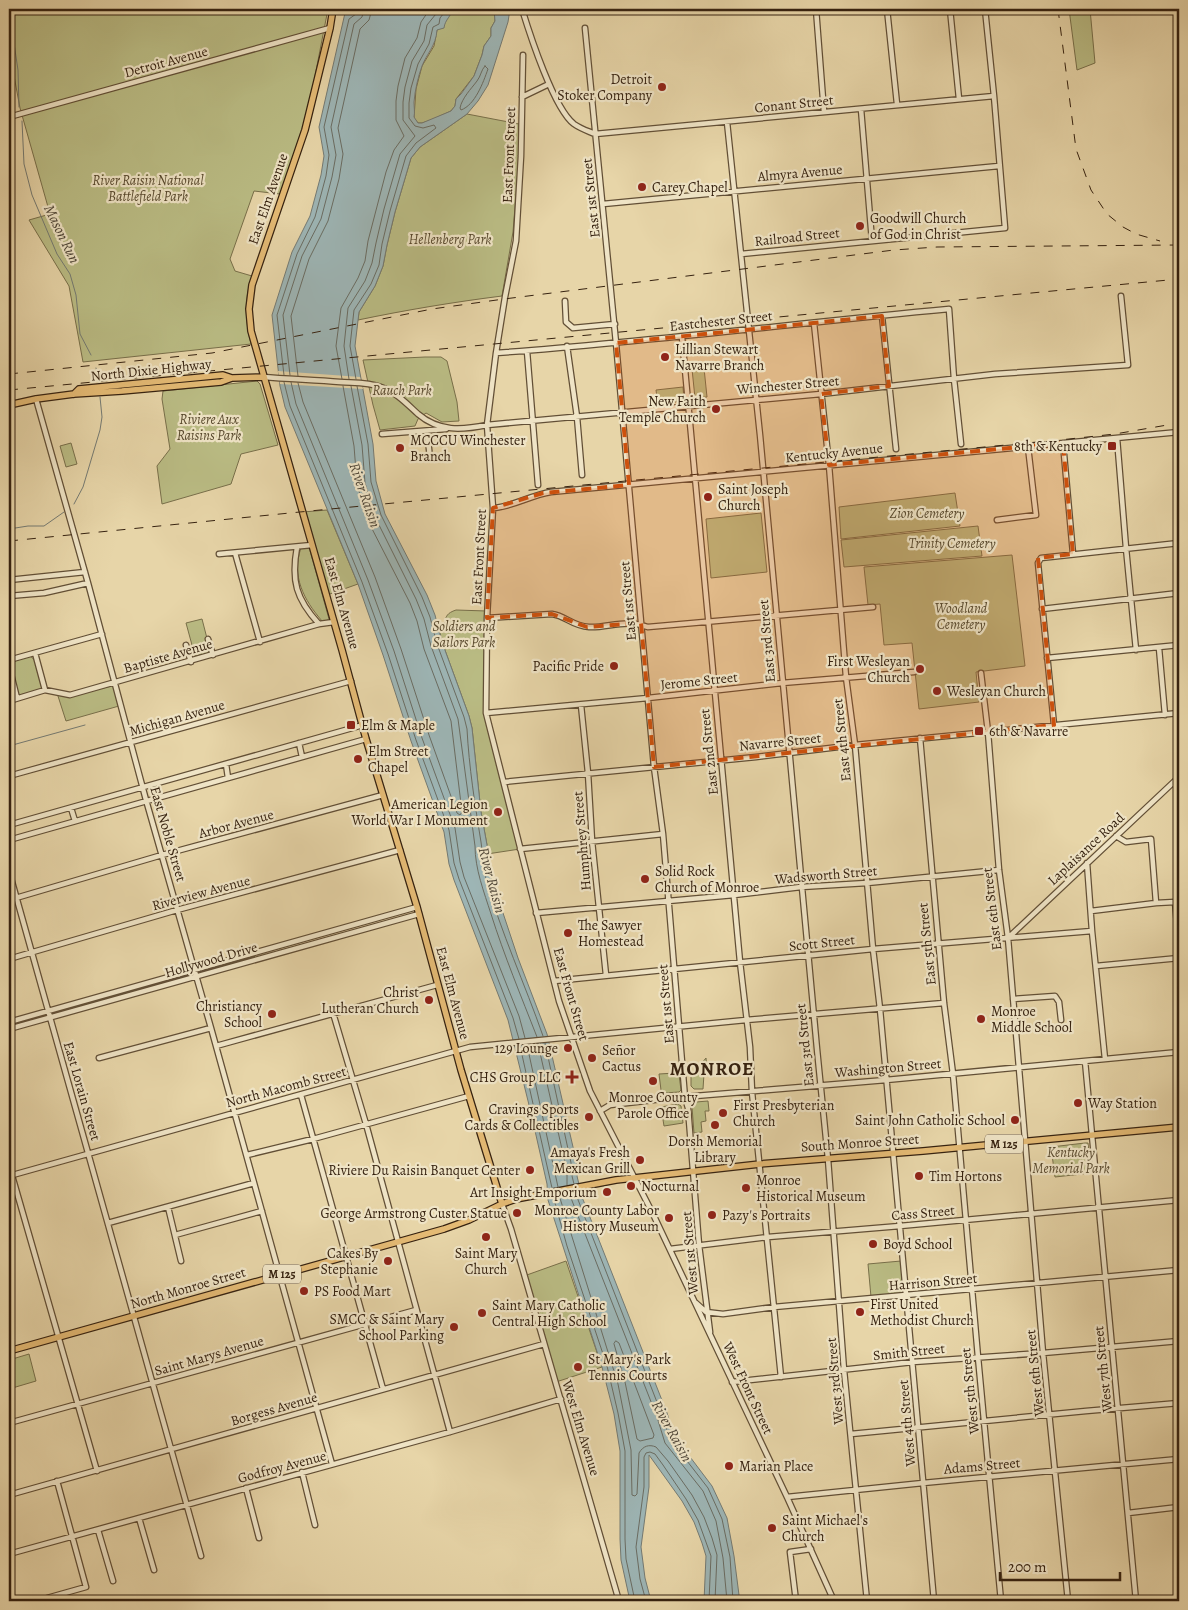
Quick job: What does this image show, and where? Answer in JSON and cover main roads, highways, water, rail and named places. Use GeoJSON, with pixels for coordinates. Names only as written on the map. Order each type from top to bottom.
{"type":"FeatureCollection","features":[{"type":"Feature","properties":{"kind":"main road","name":"East Elm Avenue"},"geometry":{"type":"LineString","coordinates":[[333,9],[305,130],[252,285],[249,309],[251,331],[366,739],[418,910],[456,1051],[502,1204]]}},
{"type":"Feature","properties":{"kind":"main road","name":"North Dixie Highway"},"geometry":{"type":"LineString","coordinates":[[9,405],[74,394],[221,382],[232,378],[263,376]]}},
{"type":"Feature","properties":{"kind":"main road","name":"South Monroe Street"},"geometry":{"type":"LineString","coordinates":[[545,1193],[583,1185],[760,1164],[960,1148],[1178,1127]]}},
{"type":"Feature","properties":{"kind":"main road","name":"North Monroe Street"},"geometry":{"type":"LineString","coordinates":[[9,1351],[397,1242],[457,1224],[502,1204],[545,1193]]}},
{"type":"Feature","properties":{"kind":"water","name":"River Raisin"},"geometry":{"type":"Polygon","coordinates":[[[356,9],[452,9],[444,28],[437,30],[435,41],[422,66],[418,79],[414,97],[414,117],[418,123],[422,123],[451,111],[455,106],[456,99],[474,76],[484,46],[491,36],[491,28],[495,21],[494,9],[510,9],[508,22],[488,85],[478,101],[467,114],[420,147],[411,158],[395,212],[383,266],[375,286],[359,312],[355,346],[373,444],[376,481],[385,514],[427,595],[469,716],[491,877],[518,958],[547,1034],[579,1173],[577,1176],[582,1197],[675,1437],[712,1486],[727,1518],[734,1556],[739,1595],[738,1601],[704,1601],[706,1556],[702,1543],[694,1522],[682,1501],[649,1455],[649,1487],[641,1547],[645,1578],[651,1601],[630,1601],[621,1560],[620,1451],[614,1414],[602,1367],[548,1200],[547,1184],[508,1020],[454,880],[449,864],[444,832],[358,584],[285,407],[280,386],[272,315],[292,252],[310,216],[324,156],[319,127],[345,13],[356,9]]]}},
{"type":"Feature","properties":{"kind":"waterway","name":"Mason Run"},"geometry":{"type":"LineString","coordinates":[[9,10],[18,70],[19,107]]}},
{"type":"Feature","properties":{"kind":"waterway","name":"Mason Run"},"geometry":{"type":"LineString","coordinates":[[22,121],[24,164],[32,195],[57,254],[70,274],[76,295],[80,334],[91,355]]}},
{"type":"Feature","properties":{"kind":"waterway","name":"Mason Run"},"geometry":{"type":"LineString","coordinates":[[96,368],[98,377]]}},
{"type":"Feature","properties":{"kind":"waterway","name":"Mason Run"},"geometry":{"type":"LineString","coordinates":[[74,504],[83,487],[100,430],[102,417],[100,397]]}},
{"type":"Feature","properties":{"kind":"waterway"},"geometry":{"type":"LineString","coordinates":[[9,529],[44,526],[64,512]]}},
{"type":"Feature","properties":{"kind":"waterway","name":"Mason Run"},"geometry":{"type":"LineString","coordinates":[[9,746],[85,725]]}},
{"type":"Feature","properties":{"kind":"railway"},"geometry":{"type":"LineString","coordinates":[[1058,9],[1076,149],[1091,190],[1107,214],[1123,227],[1136,234],[1160,241]]}},
{"type":"Feature","properties":{"kind":"railway"},"geometry":{"type":"LineString","coordinates":[[9,374],[212,353],[432,309],[894,250],[937,247],[1179,245]]}},
{"type":"Feature","properties":{"kind":"railway"},"geometry":{"type":"LineString","coordinates":[[9,390],[1179,279]]}},
{"type":"Feature","properties":{"kind":"railway"},"geometry":{"type":"LineString","coordinates":[[9,541],[1069,439],[1115,434],[1179,423]]}},
{"type":"Feature","properties":{"kind":"place","name":"Detroit Stoker Company"},"geometry":{"type":"Point","coordinates":[662,87]}},
{"type":"Feature","properties":{"kind":"place","name":"Carey Chapel"},"geometry":{"type":"Point","coordinates":[642,187]}},
{"type":"Feature","properties":{"kind":"place","name":"Goodwill Church of God in Christ"},"geometry":{"type":"Point","coordinates":[860,226]}},
{"type":"Feature","properties":{"kind":"place","name":"Lillian Stewart Navarre Branch"},"geometry":{"type":"Point","coordinates":[665,357]}},
{"type":"Feature","properties":{"kind":"place","name":"New Faith Temple Church"},"geometry":{"type":"Point","coordinates":[716,409]}},
{"type":"Feature","properties":{"kind":"place","name":"8th & Kentucky"},"geometry":{"type":"Point","coordinates":[1112,446]}},
{"type":"Feature","properties":{"kind":"place","name":"MCCCU Winchester Branch"},"geometry":{"type":"Point","coordinates":[400,448]}},
{"type":"Feature","properties":{"kind":"place","name":"Saint Joseph Church"},"geometry":{"type":"Point","coordinates":[708,497]}},
{"type":"Feature","properties":{"kind":"place","name":"Pacific Pride"},"geometry":{"type":"Point","coordinates":[614,666]}},
{"type":"Feature","properties":{"kind":"place","name":"First Wesleyan Church"},"geometry":{"type":"Point","coordinates":[920,669]}},
{"type":"Feature","properties":{"kind":"place","name":"Wesleyan Church"},"geometry":{"type":"Point","coordinates":[937,691]}},
{"type":"Feature","properties":{"kind":"place","name":"Elm & Maple"},"geometry":{"type":"Point","coordinates":[351,725]}},
{"type":"Feature","properties":{"kind":"place","name":"6th & Navarre"},"geometry":{"type":"Point","coordinates":[979,731]}},
{"type":"Feature","properties":{"kind":"place","name":"Elm Street Chapel"},"geometry":{"type":"Point","coordinates":[358,759]}},
{"type":"Feature","properties":{"kind":"place","name":"American Legion World War I Monument"},"geometry":{"type":"Point","coordinates":[498,812]}},
{"type":"Feature","properties":{"kind":"place","name":"Solid Rock Church of Monroe"},"geometry":{"type":"Point","coordinates":[645,879]}},
{"type":"Feature","properties":{"kind":"place","name":"The Sawyer Homestead"},"geometry":{"type":"Point","coordinates":[568,933]}},
{"type":"Feature","properties":{"kind":"place","name":"Christ Lutheran Church"},"geometry":{"type":"Point","coordinates":[429,1000]}},
{"type":"Feature","properties":{"kind":"place","name":"Christiancy School"},"geometry":{"type":"Point","coordinates":[272,1014]}},
{"type":"Feature","properties":{"kind":"place","name":"Monroe Middle School"},"geometry":{"type":"Point","coordinates":[981,1019]}},
{"type":"Feature","properties":{"kind":"place","name":"129 Lounge"},"geometry":{"type":"Point","coordinates":[568,1048]}},
{"type":"Feature","properties":{"kind":"place","name":"Señor Cactus"},"geometry":{"type":"Point","coordinates":[592,1058]}},
{"type":"Feature","properties":{"kind":"place","name":"CHS Group LLC"},"geometry":{"type":"Point","coordinates":[572,1077]}},
{"type":"Feature","properties":{"kind":"place","name":"Monroe County Parole Office"},"geometry":{"type":"Point","coordinates":[653,1081]}},
{"type":"Feature","properties":{"kind":"place","name":"Way Station"},"geometry":{"type":"Point","coordinates":[1078,1103]}},
{"type":"Feature","properties":{"kind":"place","name":"First Presbyterian Church"},"geometry":{"type":"Point","coordinates":[723,1113]}},
{"type":"Feature","properties":{"kind":"place","name":"Cravings Sports Cards & Collectibles"},"geometry":{"type":"Point","coordinates":[589,1117]}},
{"type":"Feature","properties":{"kind":"place","name":"Saint John Catholic School"},"geometry":{"type":"Point","coordinates":[1015,1120]}},
{"type":"Feature","properties":{"kind":"place","name":"Dorsh Memorial Library"},"geometry":{"type":"Point","coordinates":[715,1125]}},
{"type":"Feature","properties":{"kind":"place","name":"Amaya's Fresh Mexican Grill"},"geometry":{"type":"Point","coordinates":[640,1160]}},
{"type":"Feature","properties":{"kind":"place","name":"Riviere Du Raisin Banquet Center"},"geometry":{"type":"Point","coordinates":[530,1170]}},
{"type":"Feature","properties":{"kind":"place","name":"Tim Hortons"},"geometry":{"type":"Point","coordinates":[919,1176]}},
{"type":"Feature","properties":{"kind":"place","name":"Nocturnal"},"geometry":{"type":"Point","coordinates":[631,1186]}},
{"type":"Feature","properties":{"kind":"place","name":"Monroe Historical Museum"},"geometry":{"type":"Point","coordinates":[746,1188]}},
{"type":"Feature","properties":{"kind":"place","name":"Art Insight Emporium"},"geometry":{"type":"Point","coordinates":[607,1192]}},
{"type":"Feature","properties":{"kind":"place","name":"George Armstrong Custer Statue"},"geometry":{"type":"Point","coordinates":[517,1213]}},
{"type":"Feature","properties":{"kind":"place","name":"Pazy's Portraits"},"geometry":{"type":"Point","coordinates":[712,1215]}},
{"type":"Feature","properties":{"kind":"place","name":"Monroe County Labor History Museum"},"geometry":{"type":"Point","coordinates":[669,1218]}},
{"type":"Feature","properties":{"kind":"place","name":"Saint Mary Church"},"geometry":{"type":"Point","coordinates":[486,1237]}},
{"type":"Feature","properties":{"kind":"place","name":"Boyd School"},"geometry":{"type":"Point","coordinates":[873,1244]}},
{"type":"Feature","properties":{"kind":"place","name":"Cakes By Stephanie"},"geometry":{"type":"Point","coordinates":[388,1261]}},
{"type":"Feature","properties":{"kind":"place","name":"PS Food Mart"},"geometry":{"type":"Point","coordinates":[304,1291]}},
{"type":"Feature","properties":{"kind":"place","name":"First United Methodist Church"},"geometry":{"type":"Point","coordinates":[860,1312]}},
{"type":"Feature","properties":{"kind":"place","name":"Saint Mary Catholic Central High School"},"geometry":{"type":"Point","coordinates":[482,1313]}},
{"type":"Feature","properties":{"kind":"place","name":"SMCC & Saint Mary School Parking"},"geometry":{"type":"Point","coordinates":[454,1327]}},
{"type":"Feature","properties":{"kind":"place","name":"St Mary's Park Tennis Courts"},"geometry":{"type":"Point","coordinates":[578,1367]}},
{"type":"Feature","properties":{"kind":"place","name":"Marian Place"},"geometry":{"type":"Point","coordinates":[729,1466]}},
{"type":"Feature","properties":{"kind":"place","name":"Saint Michael's Church"},"geometry":{"type":"Point","coordinates":[772,1528]}},
{"type":"Feature","properties":{"kind":"district","name":"MONROE"},"geometry":{"type":"Point","coordinates":[712,1069]}},
{"type":"Feature","properties":{"kind":"park label","name":"River Raisin National Battlefield Park"},"geometry":{"type":"Point","coordinates":[148,188]}},
{"type":"Feature","properties":{"kind":"park label","name":"Hellenberg Park"},"geometry":{"type":"Point","coordinates":[450,239]}},
{"type":"Feature","properties":{"kind":"park label","name":"Rauch Park"},"geometry":{"type":"Point","coordinates":[402,390]}},
{"type":"Feature","properties":{"kind":"park label","name":"Riviere Aux Raisins Park"},"geometry":{"type":"Point","coordinates":[209,428]}},
{"type":"Feature","properties":{"kind":"park label","name":"Zion Cemetery"},"geometry":{"type":"Point","coordinates":[927,513]}},
{"type":"Feature","properties":{"kind":"park label","name":"Trinity Cemetery"},"geometry":{"type":"Point","coordinates":[952,543]}},
{"type":"Feature","properties":{"kind":"park label","name":"Woodland Cemetery"},"geometry":{"type":"Point","coordinates":[961,616]}},
{"type":"Feature","properties":{"kind":"park label","name":"Soldiers and Sailors Park"},"geometry":{"type":"Point","coordinates":[464,634]}},
{"type":"Feature","properties":{"kind":"park label","name":"Kentucky Memorial Park"},"geometry":{"type":"Point","coordinates":[1071,1160]}}]}
